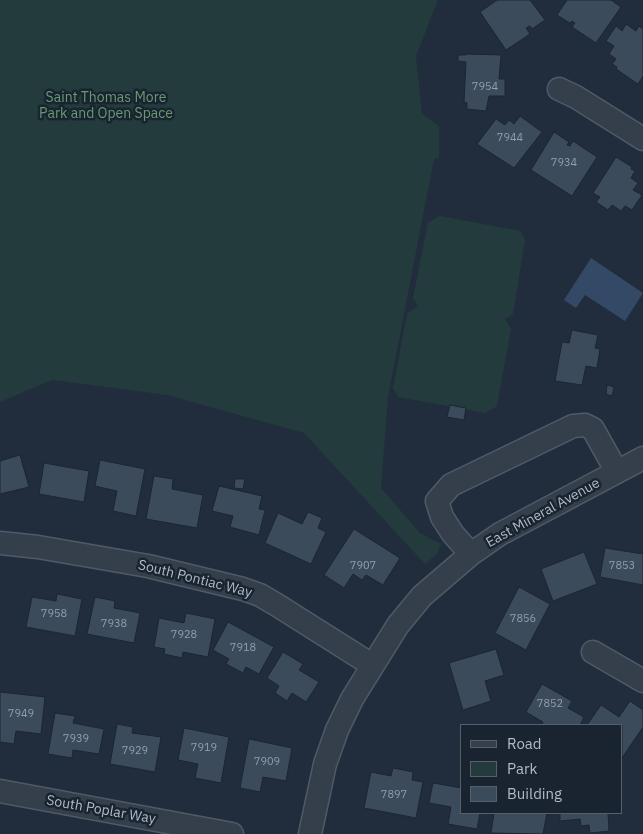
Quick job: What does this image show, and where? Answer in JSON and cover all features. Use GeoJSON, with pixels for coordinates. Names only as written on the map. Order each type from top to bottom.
{"type":"FeatureCollection","features":[{"type":"Feature","properties":{"kind":"street"},"geometry":{"type":"LineString","coordinates":[[559,89],[576,97],[643,139]]}},
{"type":"Feature","properties":{"kind":"street"},"geometry":{"type":"LineString","coordinates":[[471,554],[449,528],[442,517],[437,501],[451,486],[573,426],[585,425],[594,429],[617,472]]}},
{"type":"Feature","properties":{"kind":"street","name":"East Mineral Avenue"},"geometry":{"type":"LineString","coordinates":[[310,834],[325,764],[337,730],[372,665],[398,625],[422,596],[471,554],[500,534],[643,458]]}},
{"type":"Feature","properties":{"kind":"street","name":"South Pontiac Way"},"geometry":{"type":"LineString","coordinates":[[0,543],[38,547],[148,566],[243,589],[260,595],[277,605],[372,665]]}},
{"type":"Feature","properties":{"kind":"street"},"geometry":{"type":"LineString","coordinates":[[593,652],[643,681]]}},
{"type":"Feature","properties":{"kind":"street","name":"South Poplar Way"},"geometry":{"type":"LineString","coordinates":[[0,791],[232,834]]}},
{"type":"Feature","properties":{"kind":"green space","name":"Saint Thomas More Park and Open Space"},"geometry":{"type":"Polygon","coordinates":[[[0,0],[438,0],[416,56],[422,114],[439,126],[439,158],[434,159],[388,397],[381,488],[420,533],[441,544],[437,554],[425,564],[304,433],[167,395],[52,380],[0,402],[0,0]]]}},
{"type":"Feature","properties":{"kind":"green space"},"geometry":{"type":"Polygon","coordinates":[[[440,216],[521,231],[525,240],[513,314],[505,319],[511,329],[497,406],[485,413],[398,397],[393,388],[407,314],[418,306],[413,298],[428,222],[440,216]]]}},
{"type":"Feature","properties":{"kind":"water"},"geometry":{"type":"Polygon","coordinates":[[[591,258],[643,293],[625,321],[585,295],[576,308],[564,300],[591,258]]]}},
{"type":"Feature","properties":{"kind":"building"},"geometry":{"type":"Polygon","coordinates":[[[497,0],[530,0],[545,20],[532,29],[530,26],[526,28],[530,34],[506,50],[480,12],[497,0]]]}},
{"type":"Feature","properties":{"kind":"building"},"geometry":{"type":"Polygon","coordinates":[[[567,0],[611,0],[621,7],[596,43],[572,27],[575,23],[572,21],[570,23],[557,15],[567,0]]]}},
{"type":"Feature","properties":{"kind":"building"},"geometry":{"type":"Polygon","coordinates":[[[626,24],[636,31],[639,26],[643,29],[643,76],[638,84],[616,69],[617,67],[612,64],[616,59],[609,54],[614,46],[606,41],[616,26],[622,31],[626,24]]]}},
{"type":"Feature","properties":{"kind":"building"},"geometry":{"type":"Polygon","coordinates":[[[458,55],[501,55],[499,79],[505,79],[505,96],[489,96],[486,111],[467,109],[467,103],[464,102],[466,62],[458,61],[458,55]]]}},
{"type":"Feature","properties":{"kind":"building"},"geometry":{"type":"Polygon","coordinates":[[[520,116],[542,132],[514,168],[477,144],[496,119],[505,125],[509,120],[514,124],[520,116]]]}},
{"type":"Feature","properties":{"kind":"building"},"geometry":{"type":"Polygon","coordinates":[[[554,132],[569,142],[567,145],[570,146],[573,141],[597,157],[572,196],[531,170],[554,132]]]}},
{"type":"Feature","properties":{"kind":"building"},"geometry":{"type":"Polygon","coordinates":[[[616,157],[635,171],[631,178],[638,183],[633,190],[642,195],[632,210],[625,206],[621,211],[612,205],[608,210],[596,202],[600,197],[593,193],[616,157]]]}},
{"type":"Feature","properties":{"kind":"building"},"geometry":{"type":"Polygon","coordinates":[[[572,330],[598,335],[595,348],[600,349],[597,368],[586,366],[582,385],[555,381],[562,342],[569,343],[572,330]]]}},
{"type":"Feature","properties":{"kind":"building"},"geometry":{"type":"Polygon","coordinates":[[[607,385],[614,387],[612,396],[606,394],[607,385]]]}},
{"type":"Feature","properties":{"kind":"building"},"geometry":{"type":"Polygon","coordinates":[[[450,405],[466,408],[464,420],[447,417],[450,405]]]}},
{"type":"Feature","properties":{"kind":"building"},"geometry":{"type":"Polygon","coordinates":[[[20,455],[29,487],[0,494],[0,461],[20,455]]]}},
{"type":"Feature","properties":{"kind":"building"},"geometry":{"type":"Polygon","coordinates":[[[100,460],[145,469],[136,516],[113,511],[117,491],[95,486],[100,460]]]}},
{"type":"Feature","properties":{"kind":"building"},"geometry":{"type":"Polygon","coordinates":[[[44,463],[89,471],[84,502],[39,494],[44,463]]]}},
{"type":"Feature","properties":{"kind":"building"},"geometry":{"type":"Polygon","coordinates":[[[154,476],[173,479],[172,489],[203,495],[197,528],[146,519],[154,476]]]}},
{"type":"Feature","properties":{"kind":"building"},"geometry":{"type":"Polygon","coordinates":[[[235,479],[245,479],[243,489],[234,488],[235,479]]]}},
{"type":"Feature","properties":{"kind":"building"},"geometry":{"type":"Polygon","coordinates":[[[219,486],[262,496],[259,509],[265,510],[259,535],[230,527],[233,516],[212,511],[219,486]]]}},
{"type":"Feature","properties":{"kind":"building"},"geometry":{"type":"Polygon","coordinates":[[[308,512],[322,518],[318,528],[326,532],[311,564],[265,543],[278,513],[302,524],[308,512]]]}},
{"type":"Feature","properties":{"kind":"building"},"geometry":{"type":"Polygon","coordinates":[[[354,529],[400,558],[383,585],[366,575],[362,580],[353,574],[344,588],[324,575],[354,529]]]}},
{"type":"Feature","properties":{"kind":"building"},"geometry":{"type":"Polygon","coordinates":[[[605,548],[643,554],[643,585],[600,577],[605,548]]]}},
{"type":"Feature","properties":{"kind":"building"},"geometry":{"type":"Polygon","coordinates":[[[584,552],[597,584],[553,601],[541,569],[584,552]]]}},
{"type":"Feature","properties":{"kind":"building"},"geometry":{"type":"Polygon","coordinates":[[[519,587],[550,604],[526,650],[495,633],[519,587]]]}},
{"type":"Feature","properties":{"kind":"building"},"geometry":{"type":"Polygon","coordinates":[[[57,594],[82,599],[75,636],[26,627],[32,597],[56,601],[57,594]]]}},
{"type":"Feature","properties":{"kind":"building"},"geometry":{"type":"Polygon","coordinates":[[[95,597],[115,601],[114,608],[140,613],[134,643],[87,634],[95,597]]]}},
{"type":"Feature","properties":{"kind":"building"},"geometry":{"type":"Polygon","coordinates":[[[186,613],[215,619],[208,657],[183,652],[182,658],[164,654],[165,649],[154,647],[159,618],[184,623],[186,613]]]}},
{"type":"Feature","properties":{"kind":"building"},"geometry":{"type":"Polygon","coordinates":[[[228,622],[274,647],[259,674],[246,667],[243,673],[226,664],[229,659],[213,650],[228,622]]]}},
{"type":"Feature","properties":{"kind":"building"},"geometry":{"type":"Polygon","coordinates":[[[496,649],[504,675],[485,681],[491,701],[463,710],[449,663],[496,649]]]}},
{"type":"Feature","properties":{"kind":"building"},"geometry":{"type":"Polygon","coordinates":[[[283,652],[303,664],[299,670],[319,682],[306,702],[292,693],[287,701],[275,693],[279,686],[267,678],[283,652]]]}},
{"type":"Feature","properties":{"kind":"building"},"geometry":{"type":"Polygon","coordinates":[[[542,684],[572,701],[568,708],[584,717],[580,724],[542,724],[543,722],[526,712],[542,684]]]}},
{"type":"Feature","properties":{"kind":"building"},"geometry":{"type":"Polygon","coordinates":[[[0,692],[45,697],[41,734],[16,731],[14,744],[0,742],[0,692]]]}},
{"type":"Feature","properties":{"kind":"building"},"geometry":{"type":"Polygon","coordinates":[[[630,701],[643,710],[643,727],[623,757],[623,724],[588,724],[601,705],[619,717],[630,701]]]}},
{"type":"Feature","properties":{"kind":"building"},"geometry":{"type":"Polygon","coordinates":[[[55,713],[75,716],[73,723],[104,729],[99,754],[73,750],[72,758],[48,754],[55,713]]]}},
{"type":"Feature","properties":{"kind":"building"},"geometry":{"type":"Polygon","coordinates":[[[117,724],[133,727],[132,733],[161,737],[155,772],[110,764],[117,724]]]}},
{"type":"Feature","properties":{"kind":"building"},"geometry":{"type":"Polygon","coordinates":[[[184,728],[229,737],[221,783],[195,778],[198,764],[178,760],[184,728]]]}},
{"type":"Feature","properties":{"kind":"building"},"geometry":{"type":"Polygon","coordinates":[[[249,739],[292,748],[286,781],[263,777],[260,792],[240,788],[249,739]]]}},
{"type":"Feature","properties":{"kind":"building"},"geometry":{"type":"Polygon","coordinates":[[[393,768],[413,772],[412,780],[423,782],[416,818],[364,808],[371,772],[391,776],[393,768]]]}},
{"type":"Feature","properties":{"kind":"building"},"geometry":{"type":"Polygon","coordinates":[[[433,783],[460,788],[460,814],[480,814],[477,829],[448,824],[451,807],[429,803],[433,783]]]}},
{"type":"Feature","properties":{"kind":"building"},"geometry":{"type":"Polygon","coordinates":[[[494,814],[547,814],[543,834],[491,833],[494,814]]]}},
{"type":"Feature","properties":{"kind":"building"},"geometry":{"type":"Polygon","coordinates":[[[560,814],[608,814],[609,831],[590,833],[589,825],[581,826],[580,819],[560,821],[560,814]]]}}]}
